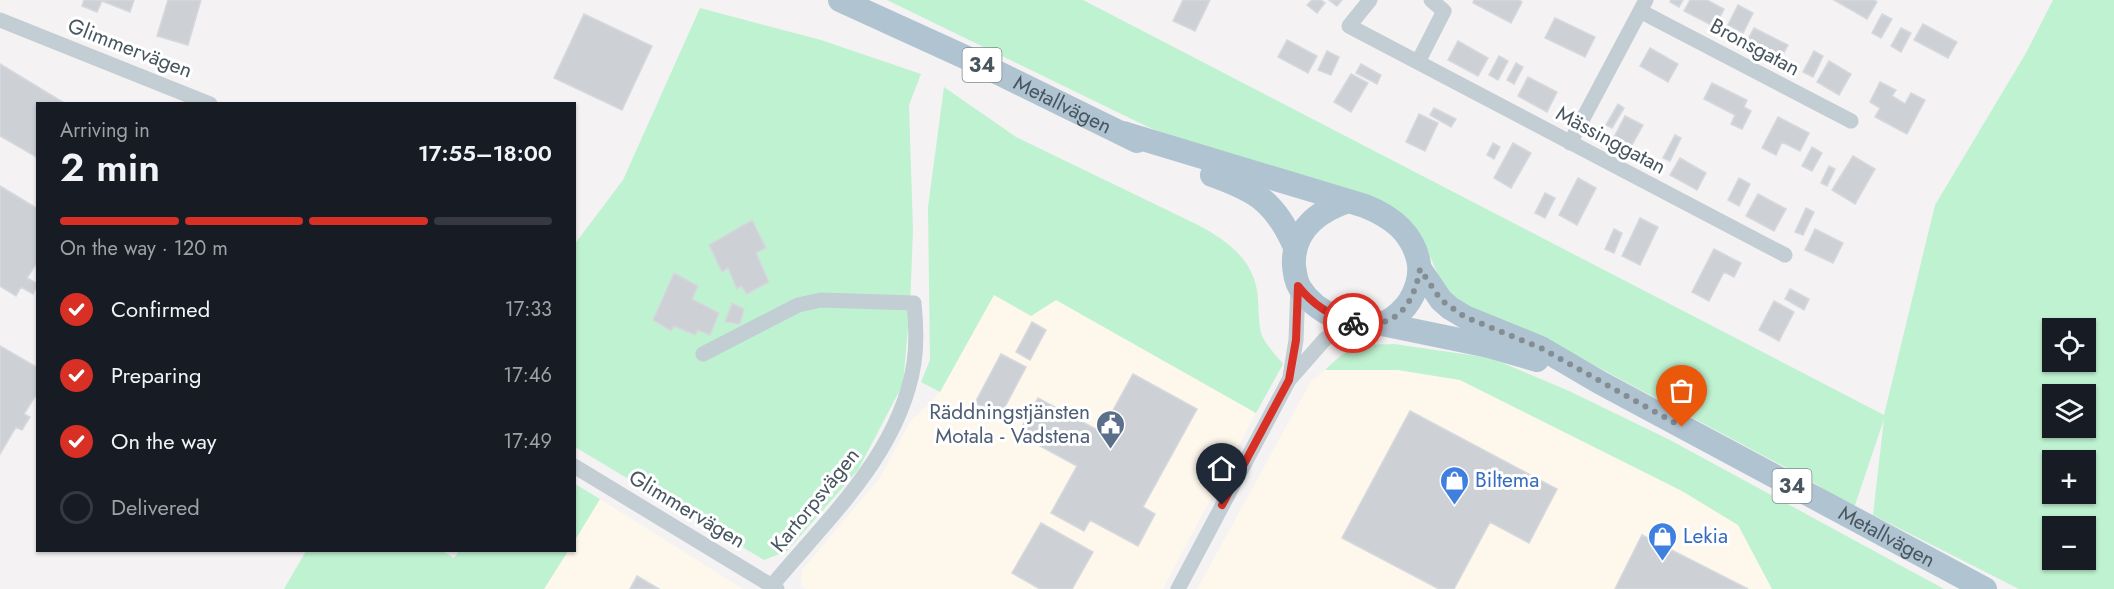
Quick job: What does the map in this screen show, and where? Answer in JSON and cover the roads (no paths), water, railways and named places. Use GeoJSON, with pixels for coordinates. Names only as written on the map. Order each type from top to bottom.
{"type":"FeatureCollection","features":[{"type":"Feature","properties":{"kind":"main road","name":"Metallvägen"},"geometry":{"type":"LineString","coordinates":[[840,0],[1123,133],[1188,167],[1226,180],[1256,194],[1268,203],[1279,217],[1295,247]]}},
{"type":"Feature","properties":{"kind":"main road","name":"Metallvägen"},"geometry":{"type":"LineString","coordinates":[[1123,133],[1348,201]]}},
{"type":"Feature","properties":{"kind":"main road"},"geometry":{"type":"LineString","coordinates":[[1295,247],[1308,224],[1324,211],[1348,201]]}},
{"type":"Feature","properties":{"kind":"main road","name":"34"},"geometry":{"type":"LineString","coordinates":[[1348,201],[1379,211],[1404,231],[1417,255],[1420,269]]}},
{"type":"Feature","properties":{"kind":"main road","name":"34"},"geometry":{"type":"LineString","coordinates":[[1295,247],[1294,268],[1298,286],[1316,305],[1328,314],[1353,323],[1382,324]]}},
{"type":"Feature","properties":{"kind":"main road","name":"Metallvägen"},"geometry":{"type":"LineString","coordinates":[[1420,269],[1441,300],[1465,317],[1541,348],[1599,382],[1985,589]]}},
{"type":"Feature","properties":{"kind":"main road"},"geometry":{"type":"LineString","coordinates":[[1382,324],[1401,311],[1409,301],[1418,281],[1420,269]]}},
{"type":"Feature","properties":{"kind":"main road","name":"Metallvägen"},"geometry":{"type":"LineString","coordinates":[[1382,324],[1489,346],[1599,382]]}},
{"type":"Feature","properties":{"kind":"street","name":"Mässinggatan"},"geometry":{"type":"LineString","coordinates":[[1370,0],[1349,26],[1785,255]]}},
{"type":"Feature","properties":{"kind":"street"},"geometry":{"type":"LineString","coordinates":[[1418,62],[1444,11],[1431,0]]}},
{"type":"Feature","properties":{"kind":"street"},"geometry":{"type":"LineString","coordinates":[[1570,143],[1643,5]]}},
{"type":"Feature","properties":{"kind":"street","name":"Bronsgatan"},"geometry":{"type":"LineString","coordinates":[[1643,5],[1851,121]]}},
{"type":"Feature","properties":{"kind":"street","name":"Glimmervägen"},"geometry":{"type":"LineString","coordinates":[[0,20],[205,102]]}},
{"type":"Feature","properties":{"kind":"street"},"geometry":{"type":"LineString","coordinates":[[1289,380],[1296,340],[1298,286]]}},
{"type":"Feature","properties":{"kind":"street","name":"Kartorpsvägen"},"geometry":{"type":"LineString","coordinates":[[703,354],[798,305],[821,300],[914,303],[916,326],[912,378],[889,435],[860,482],[773,588]]}},
{"type":"Feature","properties":{"kind":"street"},"geometry":{"type":"LineString","coordinates":[[1178,589],[1289,380],[1325,339],[1353,323]]}},
{"type":"Feature","properties":{"kind":"street","name":"Glimmervägen"},"geometry":{"type":"LineString","coordinates":[[576,467],[773,588]]}},
{"type":"Feature","properties":{"kind":"place","name":"Räddningstjänsten Motala - Vadstena"},"geometry":{"type":"Point","coordinates":[1111,450]}},
{"type":"Feature","properties":{"kind":"place","name":"Biltema"},"geometry":{"type":"Point","coordinates":[1454,506]}},
{"type":"Feature","properties":{"kind":"place","name":"Lekia"},"geometry":{"type":"Point","coordinates":[1662,562]}}]}
